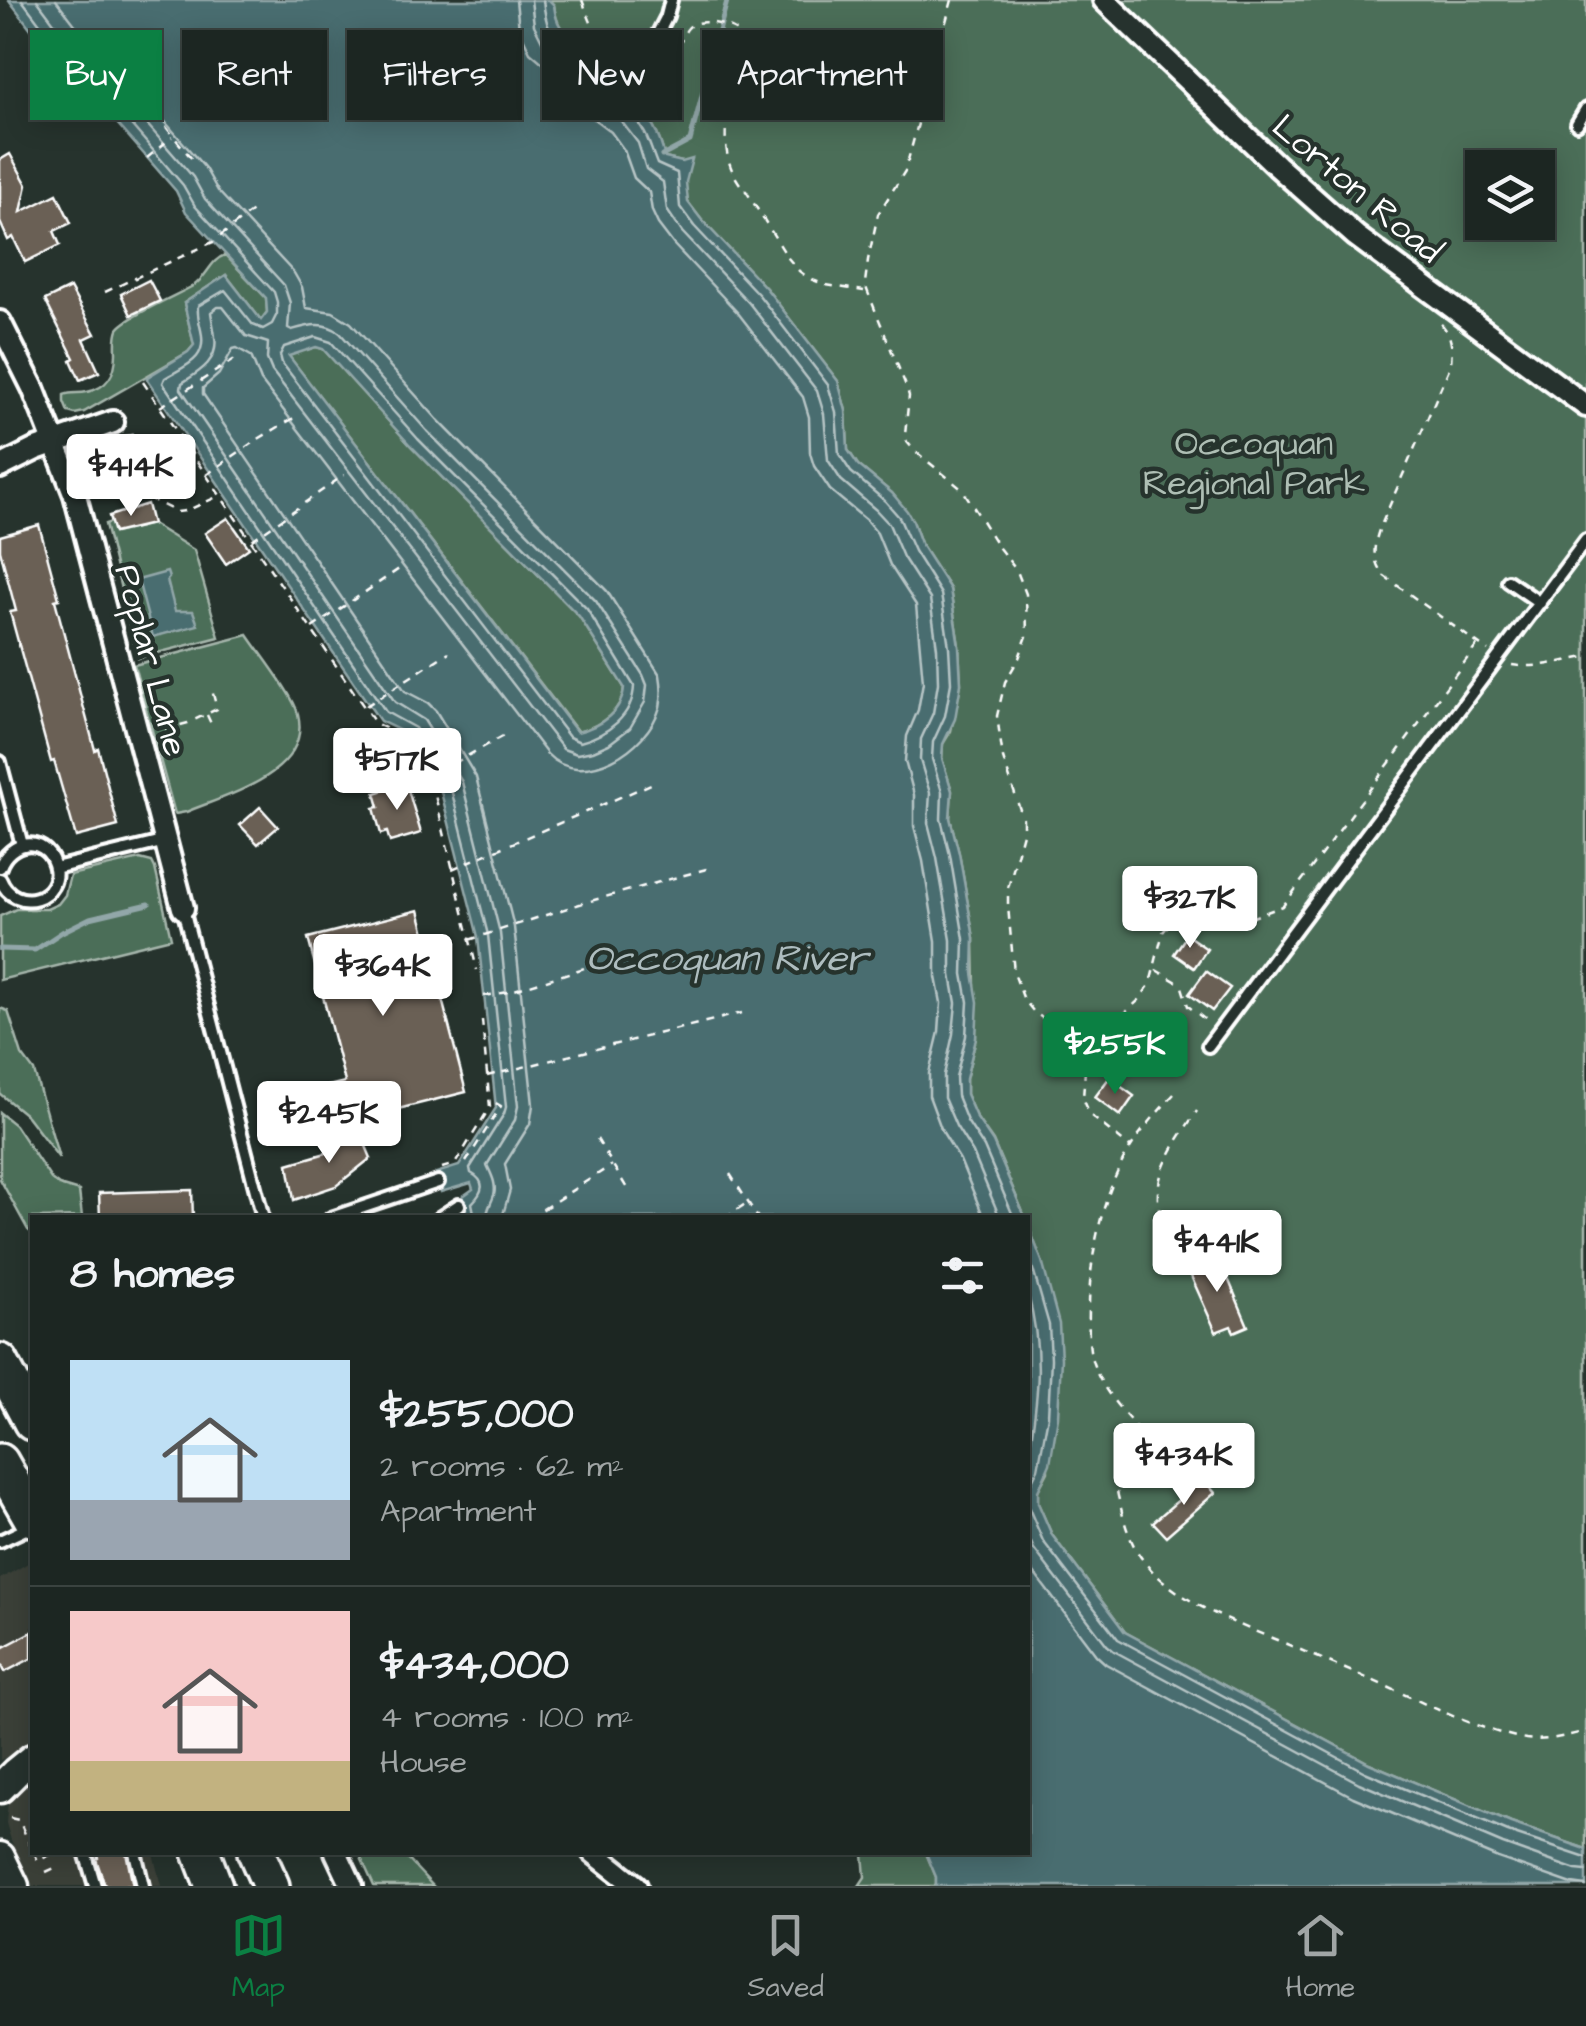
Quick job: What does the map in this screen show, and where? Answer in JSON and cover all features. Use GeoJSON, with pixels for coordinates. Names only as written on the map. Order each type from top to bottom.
{"type":"FeatureCollection","features":[{"type":"Feature","properties":{"kind":"highway"},"geometry":{"type":"LineString","coordinates":[[0,1362],[30,1418]]}},
{"type":"Feature","properties":{"kind":"highway"},"geometry":{"type":"LineString","coordinates":[[0,1462],[30,1514]]}},
{"type":"Feature","properties":{"kind":"highway"},"geometry":{"type":"LineString","coordinates":[[202,1855],[214,1886]]}},
{"type":"Feature","properties":{"kind":"highway"},"geometry":{"type":"LineString","coordinates":[[234,1855],[247,1886]]}},
{"type":"Feature","properties":{"kind":"highway"},"geometry":{"type":"LineString","coordinates":[[257,1855],[271,1886]]}},
{"type":"Feature","properties":{"kind":"street","name":"Lorton Road"},"geometry":{"type":"LineString","coordinates":[[1104,0],[1276,166],[1356,236],[1586,406]]}},
{"type":"Feature","properties":{"kind":"street","name":"Poplar Lane"},"geometry":{"type":"LineString","coordinates":[[0,322],[56,442],[85,530],[182,908]]}},
{"type":"Feature","properties":{"kind":"street"},"geometry":{"type":"LineString","coordinates":[[0,466],[56,442],[120,429]]}},
{"type":"Feature","properties":{"kind":"street"},"geometry":{"type":"LineString","coordinates":[[0,1788],[30,1760]]}},
{"type":"Feature","properties":{"kind":"street"},"geometry":{"type":"LineString","coordinates":[[337,1855],[352,1886]]}},
{"type":"Feature","properties":{"kind":"street"},"geometry":{"type":"LineString","coordinates":[[597,1855],[636,1886]]}},
{"type":"Feature","properties":{"kind":"street"},"geometry":{"type":"LineString","coordinates":[[0,1857],[14,1886]]}},
{"type":"Feature","properties":{"kind":"lane"},"geometry":{"type":"LineString","coordinates":[[660,30],[670,0]]}},
{"type":"Feature","properties":{"kind":"lane"},"geometry":{"type":"LineString","coordinates":[[1577,124],[1586,109]]}},
{"type":"Feature","properties":{"kind":"lane"},"geometry":{"type":"LineString","coordinates":[[1208,1046],[1586,540]]}},
{"type":"Feature","properties":{"kind":"lane"},"geometry":{"type":"LineString","coordinates":[[1508,581],[1540,602]]}},
{"type":"Feature","properties":{"kind":"lane"},"geometry":{"type":"LineString","coordinates":[[0,762],[22,845]]}},
{"type":"Feature","properties":{"kind":"lane"},"geometry":{"type":"LineString","coordinates":[[56,868],[166,841]]}},
{"type":"Feature","properties":{"kind":"lane"},"geometry":{"type":"LineString","coordinates":[[0,867],[6,854],[22,845],[40,847],[56,868],[53,885],[41,897],[25,900],[4,896],[0,879]]}},
{"type":"Feature","properties":{"kind":"lane"},"geometry":{"type":"LineString","coordinates":[[182,908],[262,1215]]}},
{"type":"Feature","properties":{"kind":"lane"},"geometry":{"type":"LineString","coordinates":[[340,1215],[438,1182]]}},
{"type":"Feature","properties":{"kind":"lane"},"geometry":{"type":"LineString","coordinates":[[444,1215],[459,1205]]}},
{"type":"Feature","properties":{"kind":"lane"},"geometry":{"type":"LineString","coordinates":[[0,1541],[30,1527]]}},
{"type":"Feature","properties":{"kind":"lane"},"geometry":{"type":"LineString","coordinates":[[86,1855],[95,1886]]}},
{"type":"Feature","properties":{"kind":"lane"},"geometry":{"type":"LineString","coordinates":[[136,1855],[144,1886]]}},
{"type":"Feature","properties":{"kind":"path"},"geometry":{"type":"LineString","coordinates":[[952,0],[905,170],[874,224],[865,283],[909,396],[904,435],[907,442],[963,490],[1023,583],[1027,636],[1005,682],[998,716],[1003,758],[1023,819],[1020,848],[1008,888],[1014,973],[1024,1000],[1034,1012],[1069,1036],[1099,1032],[1124,1014],[1150,984],[1163,932],[1175,917],[1185,912],[1253,917],[1282,906],[1478,644]]}},
{"type":"Feature","properties":{"kind":"path"},"geometry":{"type":"LineString","coordinates":[[702,22],[733,28],[744,44],[725,133],[727,154],[738,182],[799,271],[826,285],[867,290]]}},
{"type":"Feature","properties":{"kind":"path"},"geometry":{"type":"LineString","coordinates":[[166,127],[192,159]]}},
{"type":"Feature","properties":{"kind":"path"},"geometry":{"type":"LineString","coordinates":[[147,158],[173,136]]}},
{"type":"Feature","properties":{"kind":"path"},"geometry":{"type":"LineString","coordinates":[[105,292],[213,242],[256,208]]}},
{"type":"Feature","properties":{"kind":"path"},"geometry":{"type":"LineString","coordinates":[[1431,316],[1448,331],[1451,364],[1379,530],[1374,559],[1382,575],[1498,659],[1516,667],[1586,658]]}},
{"type":"Feature","properties":{"kind":"path"},"geometry":{"type":"LineString","coordinates":[[160,407],[238,357]]}},
{"type":"Feature","properties":{"kind":"path"},"geometry":{"type":"LineString","coordinates":[[143,382],[375,723],[401,739],[434,792],[476,970]]}},
{"type":"Feature","properties":{"kind":"path"},"geometry":{"type":"LineString","coordinates":[[206,475],[297,416]]}},
{"type":"Feature","properties":{"kind":"path"},"geometry":{"type":"LineString","coordinates":[[120,429],[160,444],[180,436]]}},
{"type":"Feature","properties":{"kind":"path"},"geometry":{"type":"LineString","coordinates":[[251,541],[344,475]]}},
{"type":"Feature","properties":{"kind":"path"},"geometry":{"type":"LineString","coordinates":[[134,491],[176,512],[220,495]]}},
{"type":"Feature","properties":{"kind":"path"},"geometry":{"type":"LineString","coordinates":[[311,629],[402,567]]}},
{"type":"Feature","properties":{"kind":"path"},"geometry":{"type":"LineString","coordinates":[[364,707],[449,652]]}},
{"type":"Feature","properties":{"kind":"path"},"geometry":{"type":"LineString","coordinates":[[212,690],[217,709]]}},
{"type":"Feature","properties":{"kind":"path"},"geometry":{"type":"LineString","coordinates":[[165,729],[226,706]]}},
{"type":"Feature","properties":{"kind":"path"},"geometry":{"type":"LineString","coordinates":[[207,714],[213,728]]}},
{"type":"Feature","properties":{"kind":"path"},"geometry":{"type":"LineString","coordinates":[[426,779],[503,736]]}},
{"type":"Feature","properties":{"kind":"path"},"geometry":{"type":"LineString","coordinates":[[452,869],[651,784]]}},
{"type":"Feature","properties":{"kind":"path"},"geometry":{"type":"LineString","coordinates":[[469,940],[582,903],[710,868]]}},
{"type":"Feature","properties":{"kind":"path"},"geometry":{"type":"LineString","coordinates":[[484,996],[594,966]]}},
{"type":"Feature","properties":{"kind":"path"},"geometry":{"type":"LineString","coordinates":[[1154,970],[1178,982],[1188,1006],[1219,1031]]}},
{"type":"Feature","properties":{"kind":"path"},"geometry":{"type":"LineString","coordinates":[[487,1076],[742,1013]]}},
{"type":"Feature","properties":{"kind":"path"},"geometry":{"type":"LineString","coordinates":[[441,1168],[456,1164],[490,1107],[482,1020]]}},
{"type":"Feature","properties":{"kind":"path"},"geometry":{"type":"LineString","coordinates":[[1083,1037],[1083,1098],[1090,1114],[1131,1148]]}},
{"type":"Feature","properties":{"kind":"path"},"geometry":{"type":"LineString","coordinates":[[1174,1094],[1131,1148],[1105,1203],[1089,1285],[1093,1365],[1143,1436],[1114,1468],[1129,1538],[1144,1562],[1188,1598],[1228,1620],[1484,1728],[1530,1740],[1586,1731]]}},
{"type":"Feature","properties":{"kind":"path"},"geometry":{"type":"LineString","coordinates":[[466,1162],[501,1106],[489,1099]]}},
{"type":"Feature","properties":{"kind":"path"},"geometry":{"type":"LineString","coordinates":[[1183,1275],[1160,1224],[1158,1191],[1169,1153],[1197,1111]]}},
{"type":"Feature","properties":{"kind":"path"},"geometry":{"type":"LineString","coordinates":[[596,1140],[628,1190]]}},
{"type":"Feature","properties":{"kind":"path"},"geometry":{"type":"LineString","coordinates":[[535,1215],[612,1165]]}},
{"type":"Feature","properties":{"kind":"path"},"geometry":{"type":"LineString","coordinates":[[730,1174],[756,1215]]}},
{"type":"Feature","properties":{"kind":"path"},"geometry":{"type":"LineString","coordinates":[[728,1215],[748,1202]]}},
{"type":"Feature","properties":{"kind":"path"},"geometry":{"type":"LineString","coordinates":[[10,1818],[18,1820],[30,1845]]}},
{"type":"Feature","properties":{"kind":"path"},"geometry":{"type":"LineString","coordinates":[[46,1872],[59,1866]]}},
{"type":"Feature","properties":{"kind":"shaded area"},"geometry":{"type":"Polygon","coordinates":[[[30,1562],[30,1745],[0,1760],[0,1579],[30,1562]]]}},
{"type":"Feature","properties":{"kind":"shaded area"},"geometry":{"type":"Polygon","coordinates":[[[30,1779],[30,1855],[153,1855],[161,1886],[33,1886],[6,1823],[8,1801],[30,1779]]]}},
{"type":"Feature","properties":{"kind":"green space","name":"Occoquan Regional Park"},"geometry":{"type":"Polygon","coordinates":[[[549,0],[1586,0],[1586,1849],[1511,1823],[1369,1763],[1125,1632],[1052,1535],[1038,1503],[1038,1491],[1048,1472],[1042,1261],[1030,1230],[1030,1215],[1024,1215],[993,1141],[966,1094],[976,1038],[974,938],[950,818],[952,791],[942,759],[961,684],[950,589],[922,546],[913,521],[892,493],[858,465],[848,450],[846,411],[838,381],[766,288],[688,202],[682,162],[665,158],[650,120],[682,120],[682,30],[563,30],[549,0]]]}},
{"type":"Feature","properties":{"kind":"green space"},"geometry":{"type":"Polygon","coordinates":[[[225,255],[266,298],[267,312],[261,320],[226,275],[184,303],[194,345],[188,352],[84,412],[68,412],[64,395],[94,390],[109,378],[116,360],[117,332],[123,324],[193,286],[225,255]]]}},
{"type":"Feature","properties":{"kind":"green space"},"geometry":{"type":"Polygon","coordinates":[[[316,347],[323,349],[411,446],[579,616],[624,687],[623,696],[609,716],[578,732],[288,355],[316,347]]]}},
{"type":"Feature","properties":{"kind":"green space"},"geometry":{"type":"Polygon","coordinates":[[[111,522],[115,533],[152,524],[194,550],[219,637],[138,658],[105,524],[111,522]]]}},
{"type":"Feature","properties":{"kind":"green space"},"geometry":{"type":"Polygon","coordinates":[[[248,635],[295,706],[299,734],[292,752],[263,779],[175,814],[134,665],[248,635]]]}},
{"type":"Feature","properties":{"kind":"green space"},"geometry":{"type":"Polygon","coordinates":[[[140,859],[152,862],[155,868],[171,938],[0,980],[0,916],[16,909],[47,909],[58,904],[65,895],[70,875],[140,859]]]}},
{"type":"Feature","properties":{"kind":"green space"},"geometry":{"type":"Polygon","coordinates":[[[0,1008],[8,1011],[22,1055],[34,1071],[59,1158],[27,1116],[0,1094],[0,1008]]]}},
{"type":"Feature","properties":{"kind":"green space"},"geometry":{"type":"Polygon","coordinates":[[[0,1113],[15,1125],[51,1179],[79,1191],[82,1215],[30,1215],[30,1232],[0,1179],[0,1113]]]}},
{"type":"Feature","properties":{"kind":"green space"},"geometry":{"type":"Polygon","coordinates":[[[360,1855],[404,1855],[433,1886],[374,1886],[360,1855]]]}},
{"type":"Feature","properties":{"kind":"green space"},"geometry":{"type":"Polygon","coordinates":[[[863,1855],[927,1855],[936,1886],[859,1886],[865,1877],[863,1855]]]}},
{"type":"Feature","properties":{"kind":"water","name":"Occoquan River"},"geometry":{"type":"Polygon","coordinates":[[[9,0],[549,0],[563,30],[542,30],[542,120],[650,120],[665,158],[682,162],[692,159],[686,182],[688,202],[766,288],[838,381],[846,411],[848,450],[858,465],[907,511],[922,546],[950,589],[961,684],[942,758],[952,791],[950,818],[974,938],[973,973],[978,1002],[966,1094],[993,1142],[1024,1215],[464,1215],[456,1201],[473,1189],[471,1183],[441,1192],[436,1173],[459,1166],[496,1108],[478,937],[440,788],[407,734],[380,721],[146,378],[194,345],[184,303],[226,275],[261,320],[267,312],[266,298],[186,212],[176,191],[114,120],[162,120],[162,30],[32,30],[9,0]],[[316,347],[289,356],[577,732],[609,717],[623,696],[624,687],[579,616],[411,446],[323,349],[316,347]]]}},
{"type":"Feature","properties":{"kind":"water"},"geometry":{"type":"Polygon","coordinates":[[[167,572],[175,611],[193,611],[198,625],[153,637],[138,580],[167,572]]]}},
{"type":"Feature","properties":{"kind":"water"},"geometry":{"type":"Polygon","coordinates":[[[1030,1230],[1059,1324],[1061,1359],[1058,1417],[1038,1503],[1052,1535],[1125,1632],[1369,1763],[1511,1823],[1586,1849],[1586,1886],[936,1886],[927,1855],[1030,1855],[1030,1230]]]}},
{"type":"Feature","properties":{"kind":"building"},"geometry":{"type":"Polygon","coordinates":[[[10,154],[27,185],[21,212],[57,194],[71,223],[54,231],[60,245],[25,262],[13,237],[8,240],[0,222],[0,160],[10,154]]]}},
{"type":"Feature","properties":{"kind":"building"},"geometry":{"type":"Polygon","coordinates":[[[149,280],[160,301],[131,315],[121,294],[149,280]]]}},
{"type":"Feature","properties":{"kind":"building"},"geometry":{"type":"Polygon","coordinates":[[[70,288],[95,334],[84,339],[99,372],[80,380],[71,360],[74,358],[45,300],[70,288]]]}},
{"type":"Feature","properties":{"kind":"building"},"geometry":{"type":"Polygon","coordinates":[[[147,504],[152,524],[114,533],[109,516],[147,504]]]}},
{"type":"Feature","properties":{"kind":"building"},"geometry":{"type":"Polygon","coordinates":[[[228,518],[249,548],[226,564],[205,533],[228,518]]]}},
{"type":"Feature","properties":{"kind":"building"},"geometry":{"type":"Polygon","coordinates":[[[39,525],[59,599],[55,600],[118,826],[76,837],[10,612],[16,611],[0,550],[0,536],[39,525]]]}},
{"type":"Feature","properties":{"kind":"building"},"geometry":{"type":"Polygon","coordinates":[[[406,783],[421,833],[390,842],[387,832],[381,834],[374,808],[379,807],[375,793],[406,783]]]}},
{"type":"Feature","properties":{"kind":"building"},"geometry":{"type":"Polygon","coordinates":[[[260,807],[278,827],[258,844],[240,825],[260,807]]]}},
{"type":"Feature","properties":{"kind":"building"},"geometry":{"type":"Polygon","coordinates":[[[419,910],[466,1092],[374,1115],[396,1098],[297,1122],[291,1095],[345,1082],[308,938],[419,910]]]}},
{"type":"Feature","properties":{"kind":"building"},"geometry":{"type":"Polygon","coordinates":[[[1187,935],[1207,949],[1194,968],[1174,954],[1187,935]]]}},
{"type":"Feature","properties":{"kind":"building"},"geometry":{"type":"Polygon","coordinates":[[[1206,971],[1230,988],[1212,1011],[1189,994],[1206,971]]]}},
{"type":"Feature","properties":{"kind":"building"},"geometry":{"type":"Polygon","coordinates":[[[1109,1078],[1134,1096],[1120,1116],[1095,1097],[1109,1078]]]}},
{"type":"Feature","properties":{"kind":"building"},"geometry":{"type":"Polygon","coordinates":[[[358,1127],[371,1158],[336,1186],[294,1200],[288,1164],[326,1153],[358,1127]]]}},
{"type":"Feature","properties":{"kind":"building"},"geometry":{"type":"Polygon","coordinates":[[[192,1190],[193,1215],[100,1215],[99,1193],[192,1190]]]}},
{"type":"Feature","properties":{"kind":"building"},"geometry":{"type":"Polygon","coordinates":[[[1219,1257],[1248,1326],[1234,1332],[1231,1326],[1216,1332],[1186,1265],[1202,1258],[1204,1263],[1219,1257]]]}},
{"type":"Feature","properties":{"kind":"building"},"geometry":{"type":"Polygon","coordinates":[[[1203,1479],[1215,1493],[1166,1536],[1153,1522],[1203,1479]]]}},
{"type":"Feature","properties":{"kind":"building"},"geometry":{"type":"Polygon","coordinates":[[[30,1633],[30,1659],[5,1672],[0,1649],[30,1633]]]}},
{"type":"Feature","properties":{"kind":"building"},"geometry":{"type":"Polygon","coordinates":[[[98,1855],[127,1855],[133,1886],[105,1886],[98,1855]]]}},
{"type":"Feature","properties":{"kind":"waterway"},"geometry":{"type":"LineString","coordinates":[[662,156],[690,141],[727,1]]}},
{"type":"Feature","properties":{"kind":"waterway"},"geometry":{"type":"LineString","coordinates":[[0,949],[35,950],[90,918],[149,904]]}}]}
